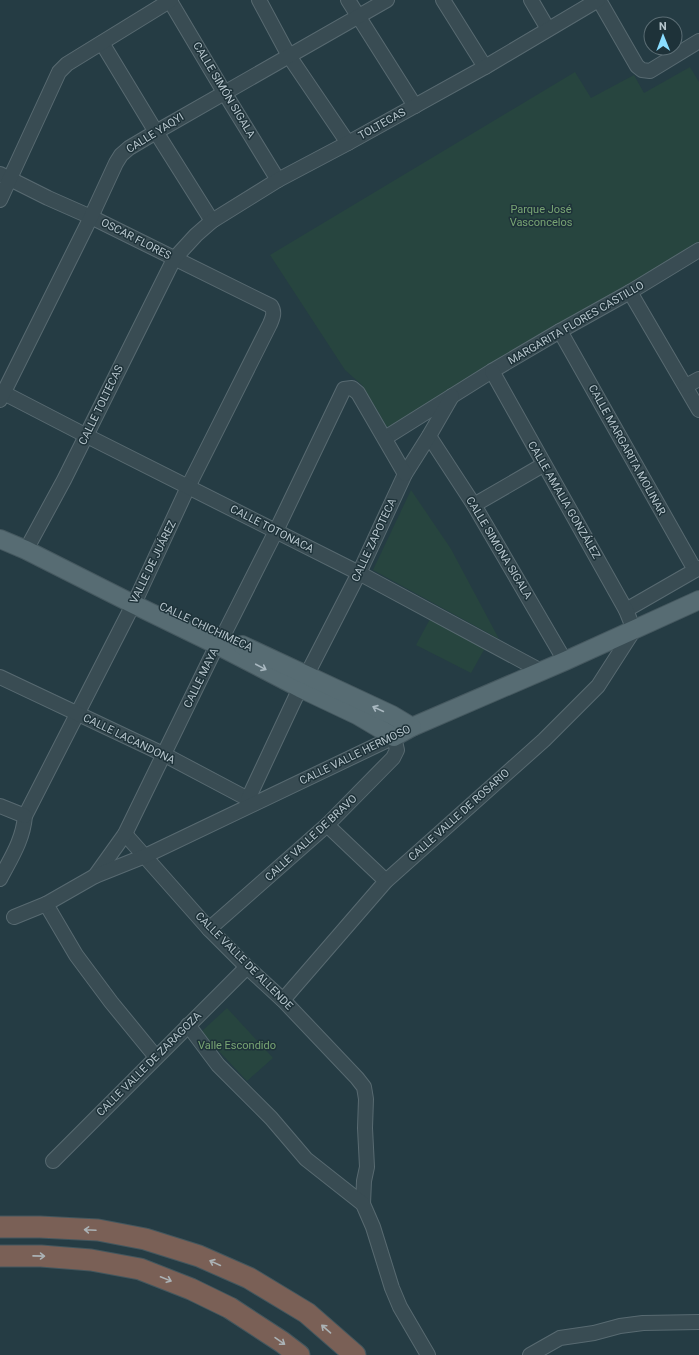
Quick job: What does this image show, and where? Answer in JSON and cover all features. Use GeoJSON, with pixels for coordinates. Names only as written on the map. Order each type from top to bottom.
{"type":"FeatureCollection","features":[{"type":"Feature","properties":{"kind":"highway"},"geometry":{"type":"LineString","coordinates":[[0,1227],[40,1227],[98,1230],[145,1239],[199,1256],[249,1278],[307,1313],[355,1355]]}},
{"type":"Feature","properties":{"kind":"highway"},"geometry":{"type":"LineString","coordinates":[[0,1256],[48,1256],[91,1260],[140,1269],[190,1289],[230,1308],[299,1355]]}},
{"type":"Feature","properties":{"kind":"main road","name":"CALLE CHICHIMECA"},"geometry":{"type":"LineString","coordinates":[[0,527],[29,545],[135,600],[303,681],[392,715],[412,727]]}},
{"type":"Feature","properties":{"kind":"main road","name":"CALLE CHICHIMECA"},"geometry":{"type":"LineString","coordinates":[[0,539],[29,545]]}},
{"type":"Feature","properties":{"kind":"main road","name":"CALLE VALLE HERMOSO"},"geometry":{"type":"LineString","coordinates":[[394,737],[412,727],[565,661],[699,600]]}},
{"type":"Feature","properties":{"kind":"main road","name":"CALLE CHICHIMECA"},"geometry":{"type":"LineString","coordinates":[[303,681],[394,737]]}},
{"type":"Feature","properties":{"kind":"street"},"geometry":{"type":"LineString","coordinates":[[0,200],[5,176],[59,72],[67,64],[170,0]]}},
{"type":"Feature","properties":{"kind":"street","name":"CALLE SIMÓN SIGALA"},"geometry":{"type":"LineString","coordinates":[[170,0],[278,180]]}},
{"type":"Feature","properties":{"kind":"street"},"geometry":{"type":"LineString","coordinates":[[259,0],[289,56],[348,143]]}},
{"type":"Feature","properties":{"kind":"street"},"geometry":{"type":"LineString","coordinates":[[348,0],[415,106]]}},
{"type":"Feature","properties":{"kind":"street","name":"CALLE YAQYI"},"geometry":{"type":"LineString","coordinates":[[1,395],[121,155],[156,132],[224,92],[387,0]]}},
{"type":"Feature","properties":{"kind":"street"},"geometry":{"type":"LineString","coordinates":[[443,0],[485,66]]}},
{"type":"Feature","properties":{"kind":"street"},"geometry":{"type":"LineString","coordinates":[[531,0],[548,30]]}},
{"type":"Feature","properties":{"kind":"street"},"geometry":{"type":"LineString","coordinates":[[599,0],[637,66],[642,70],[650,71],[699,41]]}},
{"type":"Feature","properties":{"kind":"street","name":"TOLTECAS"},"geometry":{"type":"LineString","coordinates":[[174,259],[196,235],[212,221],[278,180],[415,106],[599,0]]}},
{"type":"Feature","properties":{"kind":"street"},"geometry":{"type":"LineString","coordinates":[[102,42],[212,221]]}},
{"type":"Feature","properties":{"kind":"street","name":"OSCAR FLORES"},"geometry":{"type":"LineString","coordinates":[[5,176],[271,306]]}},
{"type":"Feature","properties":{"kind":"street","name":"MARGARITA FLORES CASTILLO"},"geometry":{"type":"LineString","coordinates":[[385,438],[560,330],[630,292],[699,250]]}},
{"type":"Feature","properties":{"kind":"street","name":"CALLE TOLTECAS"},"geometry":{"type":"LineString","coordinates":[[29,545],[64,480],[85,435],[174,259]]}},
{"type":"Feature","properties":{"kind":"street"},"geometry":{"type":"LineString","coordinates":[[630,292],[699,410]]}},
{"type":"Feature","properties":{"kind":"street","name":"VALLE DE JUÁREZ"},"geometry":{"type":"LineString","coordinates":[[0,879],[19,844],[24,828],[25,816],[135,600],[188,487],[270,324],[274,314],[271,306]]}},
{"type":"Feature","properties":{"kind":"street","name":"CALLE MARGARITA MOLINAR"},"geometry":{"type":"LineString","coordinates":[[560,330],[697,569]]}},
{"type":"Feature","properties":{"kind":"street","name":"CALLE AMALIA GONZÁLEZ"},"geometry":{"type":"LineString","coordinates":[[492,371],[626,610],[634,630]]}},
{"type":"Feature","properties":{"kind":"street"},"geometry":{"type":"LineString","coordinates":[[686,386],[699,379]]}},
{"type":"Feature","properties":{"kind":"street","name":"CALLE MAYA"},"geometry":{"type":"LineString","coordinates":[[95,876],[126,834],[163,754],[192,700],[220,640],[276,531],[344,390],[352,388],[358,392],[385,438]]}},
{"type":"Feature","properties":{"kind":"street","name":"CALLE TOTONACA"},"geometry":{"type":"LineString","coordinates":[[1,395],[85,435],[359,573],[541,671]]}},
{"type":"Feature","properties":{"kind":"street","name":"CALLE ZAPOTECA"},"geometry":{"type":"LineString","coordinates":[[253,801],[303,681],[359,573],[405,474],[452,396]]}},
{"type":"Feature","properties":{"kind":"street","name":"CALLE SIMONA SIGALA"},"geometry":{"type":"LineString","coordinates":[[429,436],[474,505],[565,661]]}},
{"type":"Feature","properties":{"kind":"street"},"geometry":{"type":"LineString","coordinates":[[385,438],[405,474]]}},
{"type":"Feature","properties":{"kind":"street"},"geometry":{"type":"LineString","coordinates":[[474,505],[544,465]]}},
{"type":"Feature","properties":{"kind":"street"},"geometry":{"type":"LineString","coordinates":[[626,610],[697,569]]}},
{"type":"Feature","properties":{"kind":"street","name":"CALLE VALLE DE ROSARIO"},"geometry":{"type":"LineString","coordinates":[[283,1000],[386,881],[544,740],[598,686],[634,630]]}},
{"type":"Feature","properties":{"kind":"street","name":"CALLE LACANDONA"},"geometry":{"type":"LineString","coordinates":[[0,677],[163,754],[253,801]]}},
{"type":"Feature","properties":{"kind":"street","name":"CALLE VALLE HERMOSO"},"geometry":{"type":"LineString","coordinates":[[14,917],[46,904],[95,876],[145,856],[253,801],[394,737]]}},
{"type":"Feature","properties":{"kind":"street","name":"CALLE VALLE DE BRAVO"},"geometry":{"type":"LineString","coordinates":[[209,929],[327,825],[393,758],[396,750],[394,737]]}},
{"type":"Feature","properties":{"kind":"street"},"geometry":{"type":"LineString","coordinates":[[0,806],[25,816]]}},
{"type":"Feature","properties":{"kind":"street"},"geometry":{"type":"LineString","coordinates":[[327,825],[386,881]]}},
{"type":"Feature","properties":{"kind":"street","name":"CALLE VALLE DE ALLENDE"},"geometry":{"type":"LineString","coordinates":[[126,834],[209,929],[283,1000],[364,1087],[366,1099],[365,1128],[367,1167],[364,1181],[364,1204]]}},
{"type":"Feature","properties":{"kind":"street"},"geometry":{"type":"LineString","coordinates":[[46,904],[76,955],[111,1002],[156,1057]]}},
{"type":"Feature","properties":{"kind":"street","name":"CALLE VALLE DE ZARAGOZA"},"geometry":{"type":"LineString","coordinates":[[53,1161],[247,967]]}},
{"type":"Feature","properties":{"kind":"street"},"geometry":{"type":"LineString","coordinates":[[188,1025],[218,1065],[271,1118],[306,1159],[364,1204],[373,1227],[392,1288],[400,1307],[428,1355]]}},
{"type":"Feature","properties":{"kind":"street"},"geometry":{"type":"LineString","coordinates":[[530,1355],[560,1338],[594,1333],[626,1325],[643,1323],[699,1322]]}},
{"type":"Feature","properties":{"kind":"green space","name":"Parque José Vasconcelos"},"geometry":{"type":"Polygon","coordinates":[[[690,67],[699,82],[699,244],[389,430],[362,385],[345,370],[270,255],[575,72],[591,98],[634,75],[644,93],[690,67]]]}},
{"type":"Feature","properties":{"kind":"green space"},"geometry":{"type":"Polygon","coordinates":[[[411,490],[451,549],[499,639],[373,570],[411,490]]]}},
{"type":"Feature","properties":{"kind":"green space"},"geometry":{"type":"Polygon","coordinates":[[[430,619],[485,648],[471,673],[416,645],[430,619]]]}},
{"type":"Feature","properties":{"kind":"green space","name":"Valle Escondido"},"geometry":{"type":"Polygon","coordinates":[[[227,1008],[273,1058],[247,1081],[201,1032],[227,1008]]]}}]}
